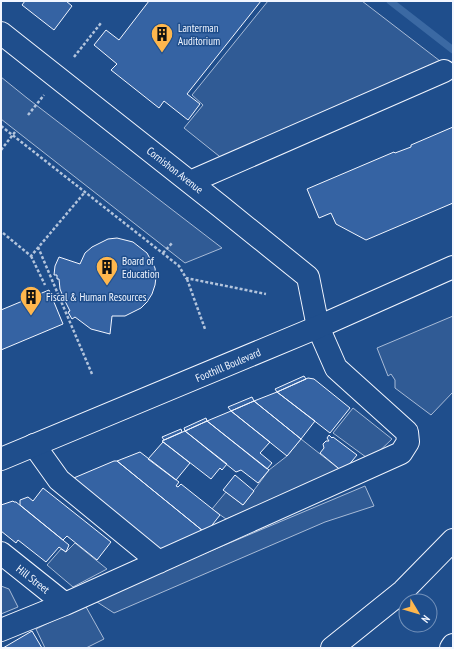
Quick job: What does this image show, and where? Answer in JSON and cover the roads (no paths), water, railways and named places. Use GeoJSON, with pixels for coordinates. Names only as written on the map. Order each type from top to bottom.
{"type":"FeatureCollection","features":[{"type":"Feature","properties":{"kind":"main road","name":"Cornishon Avenue"},"geometry":{"type":"LineString","coordinates":[[1,33],[308,277],[318,327],[336,368],[407,432],[408,442],[401,453],[65,604],[1,630]]}},
{"type":"Feature","properties":{"kind":"main road"},"geometry":{"type":"LineString","coordinates":[[190,182],[444,71]]}},
{"type":"Feature","properties":{"kind":"main road","name":"Foothill Boulevard"},"geometry":{"type":"LineString","coordinates":[[1,460],[318,327],[453,267]]}},
{"type":"Feature","properties":{"kind":"main road"},"geometry":{"type":"LineString","coordinates":[[34,445],[59,480],[159,562]]}},
{"type":"Feature","properties":{"kind":"main road"},"geometry":{"type":"LineString","coordinates":[[332,648],[402,591],[453,540]]}},
{"type":"Feature","properties":{"kind":"main road","name":"Hill Street"},"geometry":{"type":"LineString","coordinates":[[1,553],[65,604]]}},
{"type":"Feature","properties":{"kind":"waterway"},"geometry":{"type":"LineString","coordinates":[[390,1],[453,50]]}},
{"type":"Feature","properties":{"kind":"place","name":"Lanterman Auditorium"},"geometry":{"type":"Point","coordinates":[162,54]}},
{"type":"Feature","properties":{"kind":"place","name":"Board of Education"},"geometry":{"type":"Point","coordinates":[107,286]}},
{"type":"Feature","properties":{"kind":"place","name":"Fiscal & Human Resources"},"geometry":{"type":"Point","coordinates":[31,316]}}]}
